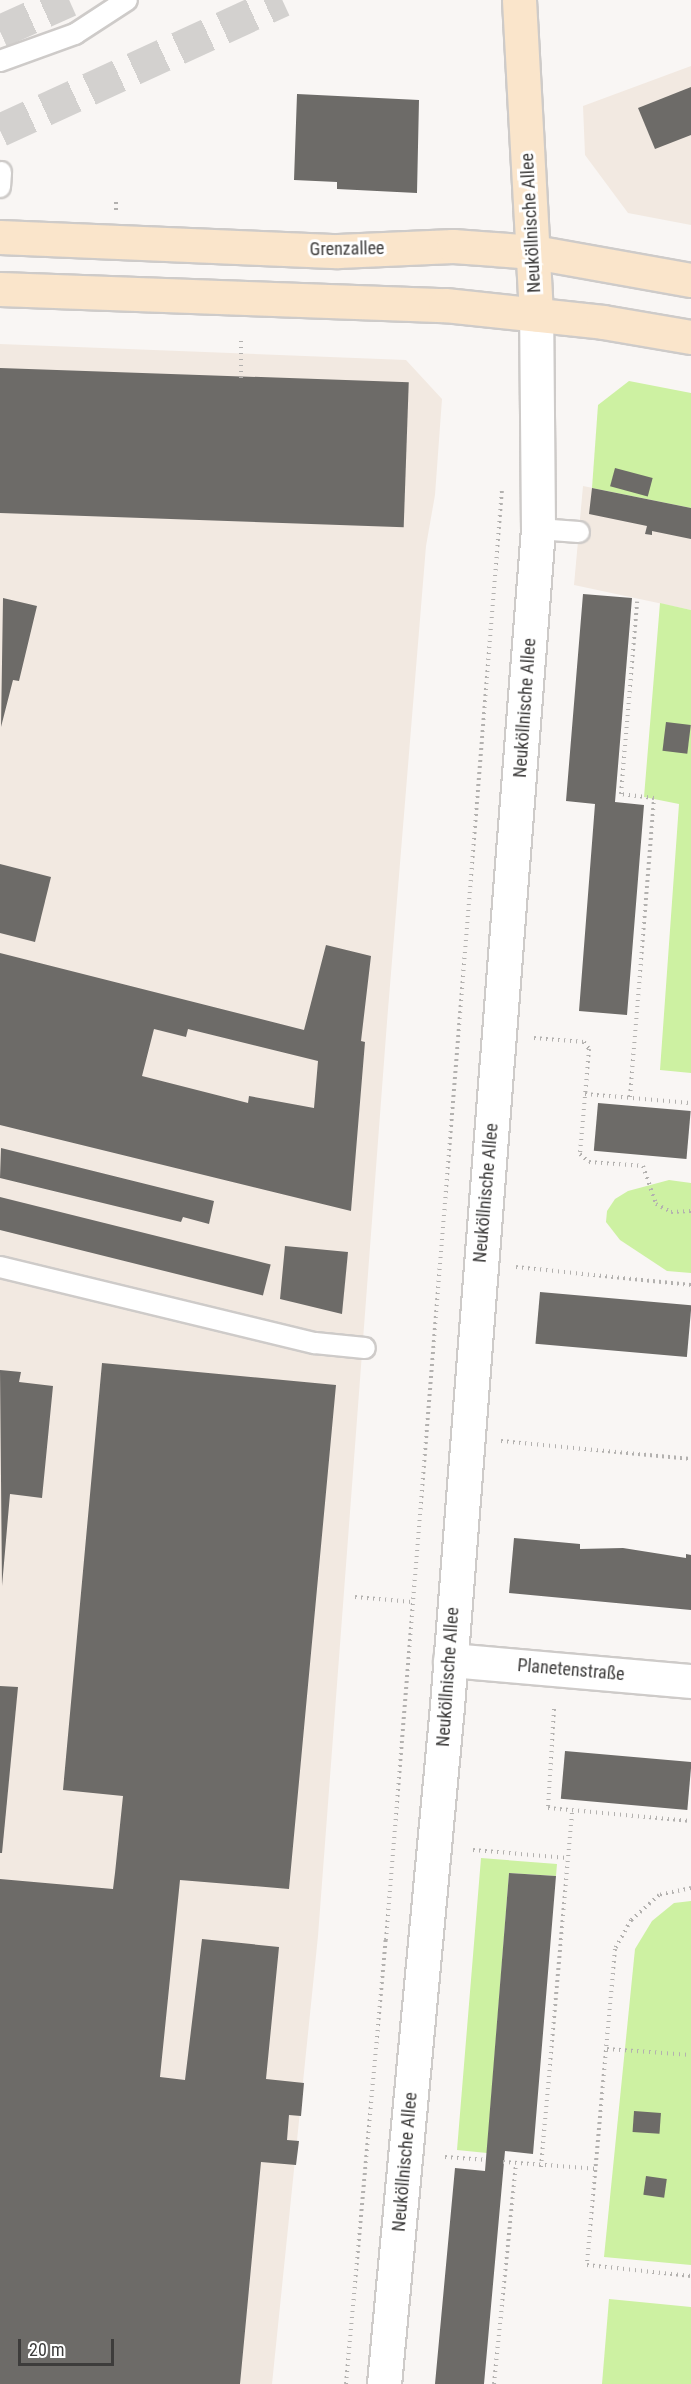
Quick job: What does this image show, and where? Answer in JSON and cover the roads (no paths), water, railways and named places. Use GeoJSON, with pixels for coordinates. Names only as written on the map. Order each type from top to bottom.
{"type":"FeatureCollection","features":[{"type":"Feature","properties":{"kind":"main road","name":"Neuköllnische Allee"},"geometry":{"type":"LineString","coordinates":[[519,0],[536,315]]}},
{"type":"Feature","properties":{"kind":"main road","name":"Grenzallee"},"geometry":{"type":"LineString","coordinates":[[0,237],[338,251],[453,246],[534,252],[691,280]]}},
{"type":"Feature","properties":{"kind":"main road"},"geometry":{"type":"LineString","coordinates":[[0,289],[445,305],[536,315],[691,337]]}},
{"type":"Feature","properties":{"kind":"street","name":"Neuköllnische Allee"},"geometry":{"type":"LineString","coordinates":[[384,2384],[450,1660],[538,529],[536,315]]}},
{"type":"Feature","properties":{"kind":"street","name":"Planetenstraße"},"geometry":{"type":"LineString","coordinates":[[450,1660],[691,1681]]}},
{"type":"Feature","properties":{"kind":"lane"},"geometry":{"type":"LineString","coordinates":[[0,62],[75,34],[127,0]]}},
{"type":"Feature","properties":{"kind":"lane"},"geometry":{"type":"LineString","coordinates":[[538,529],[579,531]]}},
{"type":"Feature","properties":{"kind":"lane"},"geometry":{"type":"LineString","coordinates":[[0,1267],[315,1344],[365,1348]]}},
{"type":"Feature","properties":{"kind":"tunnel"},"geometry":{"type":"LineString","coordinates":[[0,31],[69,0]]}},
{"type":"Feature","properties":{"kind":"tunnel"},"geometry":{"type":"LineString","coordinates":[[0,130],[282,0]]}}]}
